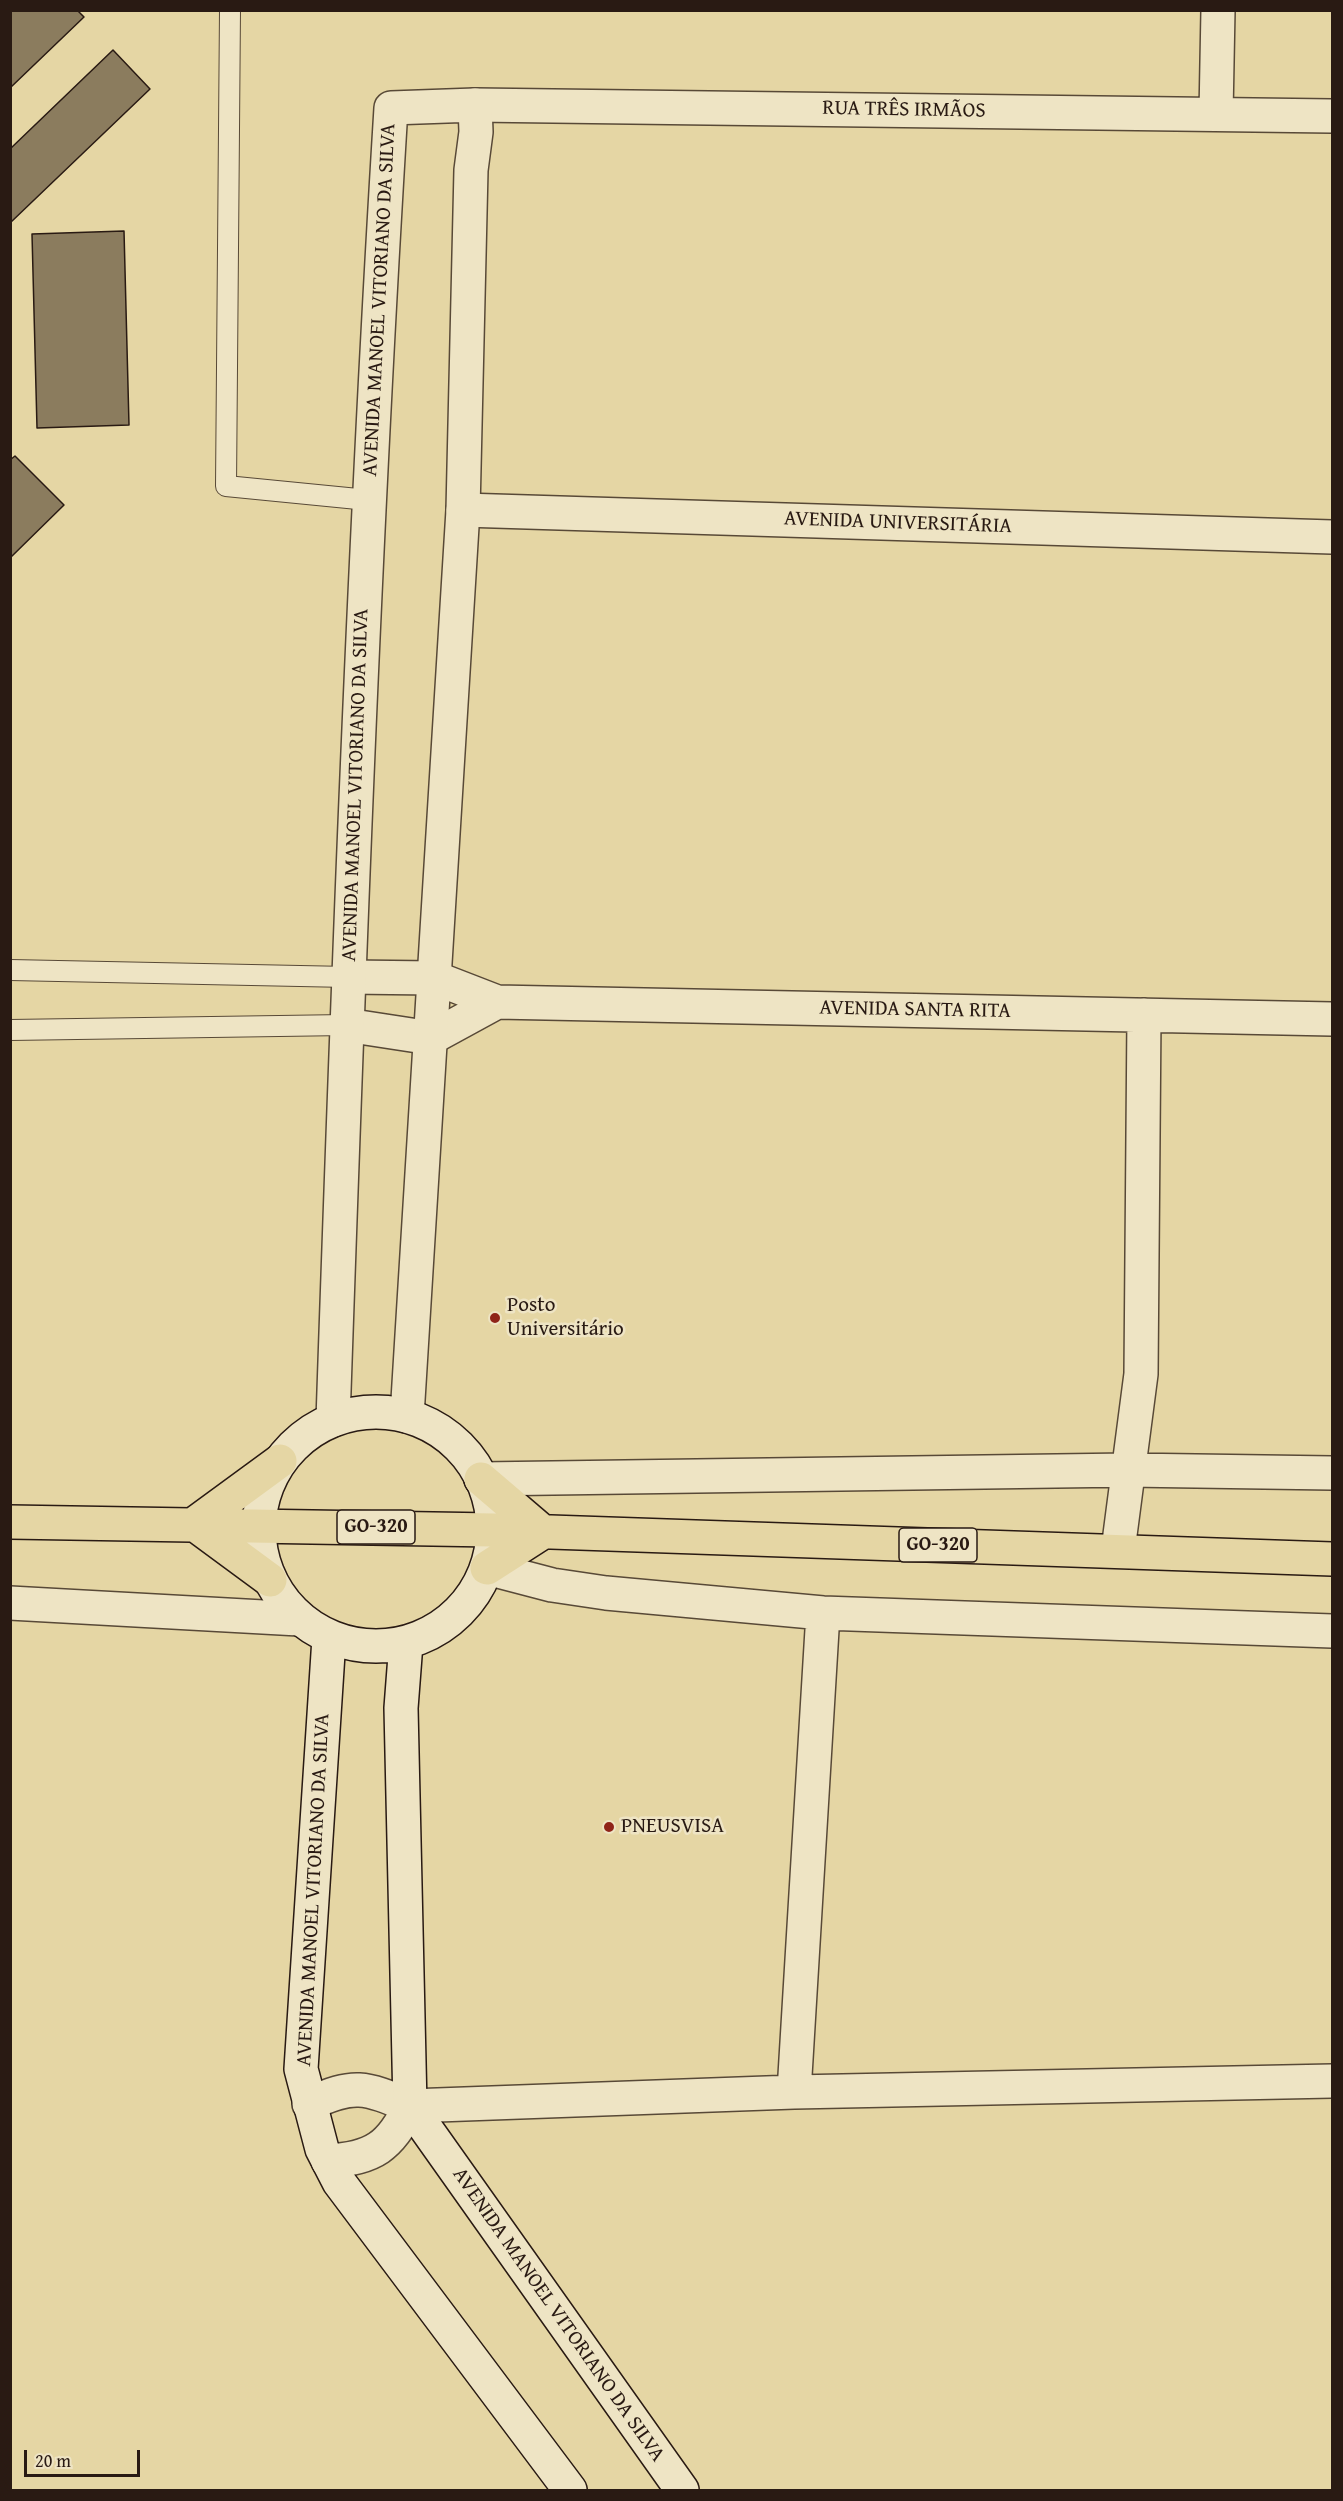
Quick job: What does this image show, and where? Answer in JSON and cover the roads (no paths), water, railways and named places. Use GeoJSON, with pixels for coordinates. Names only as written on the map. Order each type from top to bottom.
{"type":"FeatureCollection","features":[{"type":"Feature","properties":{"kind":"main road"},"geometry":{"type":"LineString","coordinates":[[270,1580],[194,1524],[280,1461]]}},
{"type":"Feature","properties":{"kind":"main road"},"geometry":{"type":"LineString","coordinates":[[481,1479],[543,1532],[487,1568]]}},
{"type":"Feature","properties":{"kind":"main road","name":"GO-320"},"geometry":{"type":"LineString","coordinates":[[10,1522],[493,1530],[1332,1559]]}},
{"type":"Feature","properties":{"kind":"street"},"geometry":{"type":"LineString","coordinates":[[1216,114],[1218,10]]}},
{"type":"Feature","properties":{"kind":"street","name":"AVENIDA MANOEL VITORIANO DA SILVA"},"geometry":{"type":"LineString","coordinates":[[333,1420],[346,1025],[368,500],[391,108],[475,105]]}},
{"type":"Feature","properties":{"kind":"street"},"geometry":{"type":"LineString","coordinates":[[407,1416],[463,510],[471,170],[476,132],[475,105]]}},
{"type":"Feature","properties":{"kind":"street","name":"RUA TRÊS IRMÃOS"},"geometry":{"type":"LineString","coordinates":[[475,105],[1332,116]]}},
{"type":"Feature","properties":{"kind":"street","name":"AVENIDA UNIVERSITÁRIA"},"geometry":{"type":"LineString","coordinates":[[463,510],[1332,537]]}},
{"type":"Feature","properties":{"kind":"street","name":"AVENIDA SANTA RITA"},"geometry":{"type":"LineString","coordinates":[[348,977],[435,978],[497,1002],[1332,1019]]}},
{"type":"Feature","properties":{"kind":"street","name":"AVENIDA SANTA RITA"},"geometry":{"type":"LineString","coordinates":[[431,1038],[497,1002]]}},
{"type":"Feature","properties":{"kind":"street"},"geometry":{"type":"LineString","coordinates":[[1118,1550],[1141,1374],[1144,1015]]}},
{"type":"Feature","properties":{"kind":"street"},"geometry":{"type":"LineString","coordinates":[[346,1025],[431,1038]]}},
{"type":"Feature","properties":{"kind":"street"},"geometry":{"type":"LineString","coordinates":[[370,1412],[407,1416],[443,1432],[470,1458],[488,1492],[493,1530],[487,1568],[469,1601],[441,1627],[406,1643],[367,1646],[329,1638],[299,1619],[276,1592],[270,1580],[262,1560],[258,1525],[264,1491],[280,1461],[303,1437],[333,1420],[370,1412]]}},
{"type":"Feature","properties":{"kind":"street"},"geometry":{"type":"LineString","coordinates":[[481,1479],[1128,1470],[1332,1473]]}},
{"type":"Feature","properties":{"kind":"street"},"geometry":{"type":"LineString","coordinates":[[487,1568],[552,1585],[606,1593],[823,1613],[1332,1631]]}},
{"type":"Feature","properties":{"kind":"street"},"geometry":{"type":"LineString","coordinates":[[10,1603],[299,1619]]}},
{"type":"Feature","properties":{"kind":"street"},"geometry":{"type":"LineString","coordinates":[[794,2092],[823,1613]]}},
{"type":"Feature","properties":{"kind":"street","name":"AVENIDA MANOEL VITORIANO DA SILVA"},"geometry":{"type":"LineString","coordinates":[[329,1638],[301,2069],[309,2104],[322,2149],[339,2182],[570,2490]]}},
{"type":"Feature","properties":{"kind":"street"},"geometry":{"type":"LineString","coordinates":[[328,2161],[348,2160],[366,2154],[390,2140],[410,2106],[401,1708],[406,1643]]}},
{"type":"Feature","properties":{"kind":"street"},"geometry":{"type":"LineString","coordinates":[[309,2104],[338,2091],[352,2089],[370,2090],[410,2106],[794,2092],[1332,2082]]}},
{"type":"Feature","properties":{"kind":"street","name":"AVENIDA MANOEL VITORIANO DA SILVA"},"geometry":{"type":"LineString","coordinates":[[410,2106],[682,2490]]}},
{"type":"Feature","properties":{"kind":"lane"},"geometry":{"type":"LineString","coordinates":[[230,10],[226,486],[368,500]]}},
{"type":"Feature","properties":{"kind":"lane"},"geometry":{"type":"LineString","coordinates":[[10,970],[348,977]]}},
{"type":"Feature","properties":{"kind":"lane"},"geometry":{"type":"LineString","coordinates":[[10,1030],[346,1025]]}},
{"type":"Feature","properties":{"kind":"place","name":"Posto Universitário"},"geometry":{"type":"Point","coordinates":[495,1318]}},
{"type":"Feature","properties":{"kind":"place","name":"PNEUSVISA"},"geometry":{"type":"Point","coordinates":[609,1827]}}]}
